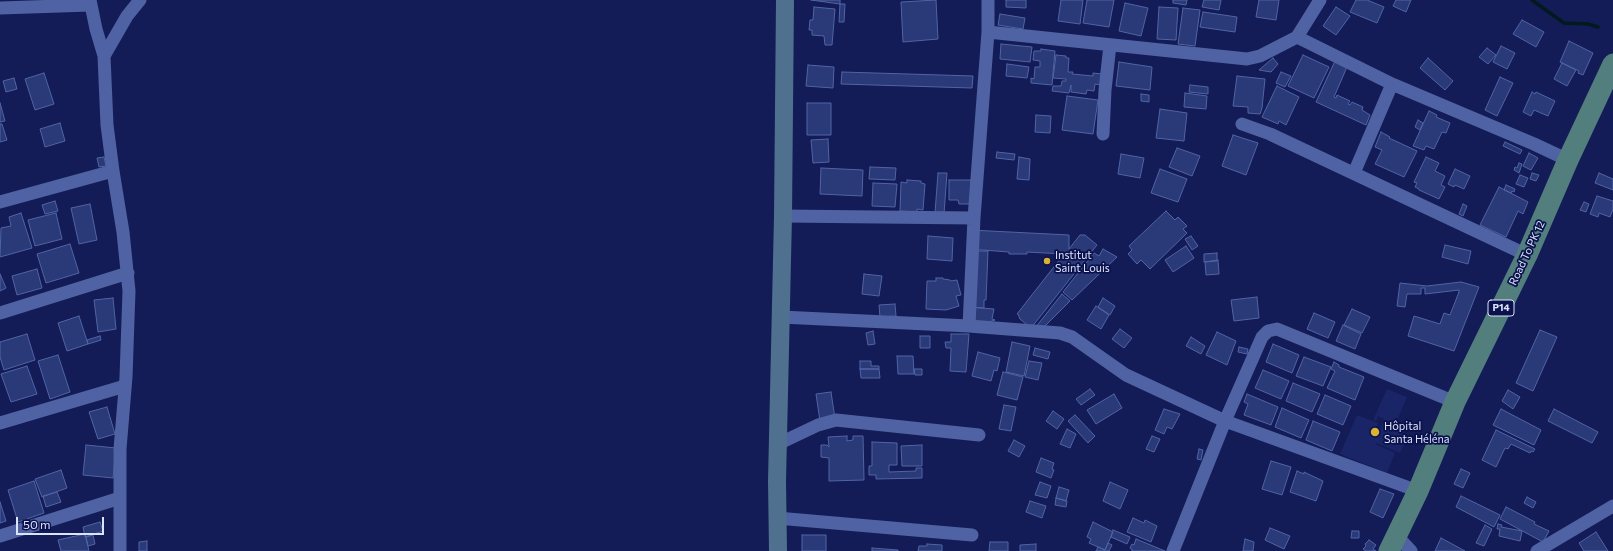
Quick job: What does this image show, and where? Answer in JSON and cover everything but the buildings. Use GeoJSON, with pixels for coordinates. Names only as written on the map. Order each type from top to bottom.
{"type":"FeatureCollection","features":[{"type":"Feature","properties":{"kind":"main road"},"geometry":{"type":"LineString","coordinates":[[778,551],[776,518],[783,216],[785,0]]}},
{"type":"Feature","properties":{"kind":"main road","name":"Road To PK 12"},"geometry":{"type":"LineString","coordinates":[[1392,543],[1418,490],[1456,402],[1527,255],[1568,160],[1613,64]]}},
{"type":"Feature","properties":{"kind":"street"},"geometry":{"type":"LineString","coordinates":[[104,56],[127,16],[140,0]]}},
{"type":"Feature","properties":{"kind":"street"},"geometry":{"type":"LineString","coordinates":[[969,326],[974,218],[988,32],[988,0]]}},
{"type":"Feature","properties":{"kind":"street"},"geometry":{"type":"LineString","coordinates":[[988,32],[1247,59],[1260,56],[1297,36],[1320,0]]}},
{"type":"Feature","properties":{"kind":"street"},"geometry":{"type":"LineString","coordinates":[[0,8],[90,3],[104,56],[107,125],[128,273],[129,292],[125,386],[120,450],[120,551]]}},
{"type":"Feature","properties":{"kind":"street"},"geometry":{"type":"LineString","coordinates":[[1297,36],[1392,84],[1534,144],[1568,160]]}},
{"type":"Feature","properties":{"kind":"street"},"geometry":{"type":"LineString","coordinates":[[1103,134],[1105,90],[1110,45]]}},
{"type":"Feature","properties":{"kind":"street"},"geometry":{"type":"LineString","coordinates":[[1354,173],[1392,84]]}},
{"type":"Feature","properties":{"kind":"street"},"geometry":{"type":"LineString","coordinates":[[1242,124],[1270,134],[1527,255]]}},
{"type":"Feature","properties":{"kind":"street"},"geometry":{"type":"LineString","coordinates":[[0,202],[113,171]]}},
{"type":"Feature","properties":{"kind":"street"},"geometry":{"type":"LineString","coordinates":[[783,216],[974,218]]}},
{"type":"Feature","properties":{"kind":"street"},"geometry":{"type":"LineString","coordinates":[[0,313],[128,273]]}},
{"type":"Feature","properties":{"kind":"street"},"geometry":{"type":"LineString","coordinates":[[781,317],[969,326],[1048,332],[1072,337],[1126,375],[1225,421],[1418,490]]}},
{"type":"Feature","properties":{"kind":"street"},"geometry":{"type":"LineString","coordinates":[[1173,551],[1225,421],[1262,338],[1268,331],[1277,329],[1456,402]]}},
{"type":"Feature","properties":{"kind":"street"},"geometry":{"type":"LineString","coordinates":[[0,423],[125,386]]}},
{"type":"Feature","properties":{"kind":"street"},"geometry":{"type":"LineString","coordinates":[[778,444],[818,425],[836,420],[979,435]]}},
{"type":"Feature","properties":{"kind":"street"},"geometry":{"type":"LineString","coordinates":[[0,536],[120,498]]}},
{"type":"Feature","properties":{"kind":"street"},"geometry":{"type":"LineString","coordinates":[[1537,551],[1613,506]]}},
{"type":"Feature","properties":{"kind":"street"},"geometry":{"type":"LineString","coordinates":[[776,518],[972,535]]}},
{"type":"Feature","properties":{"kind":"street"},"geometry":{"type":"LineString","coordinates":[[1392,543],[1411,551]]}},
{"type":"Feature","properties":{"kind":"shaded area","name":"Hôpital Santa Héléna"},"geometry":{"type":"Polygon","coordinates":[[[1387,389],[1407,397],[1392,429],[1408,436],[1400,453],[1376,443],[1375,444],[1395,453],[1387,473],[1340,454],[1357,415],[1378,423],[1376,428],[1380,429],[1384,419],[1378,416],[1376,421],[1373,420],[1387,389]]]}},
{"type":"Feature","properties":{"kind":"waterway"},"geometry":{"type":"LineString","coordinates":[[1532,0],[1564,23],[1588,24],[1598,27]]}},
{"type":"Feature","properties":{"kind":"place","name":"Institut Saint Louis"},"geometry":{"type":"Point","coordinates":[1047,261]}},
{"type":"Feature","properties":{"kind":"place","name":"Hôpital Santa Héléna"},"geometry":{"type":"Point","coordinates":[1375,432]}}]}
